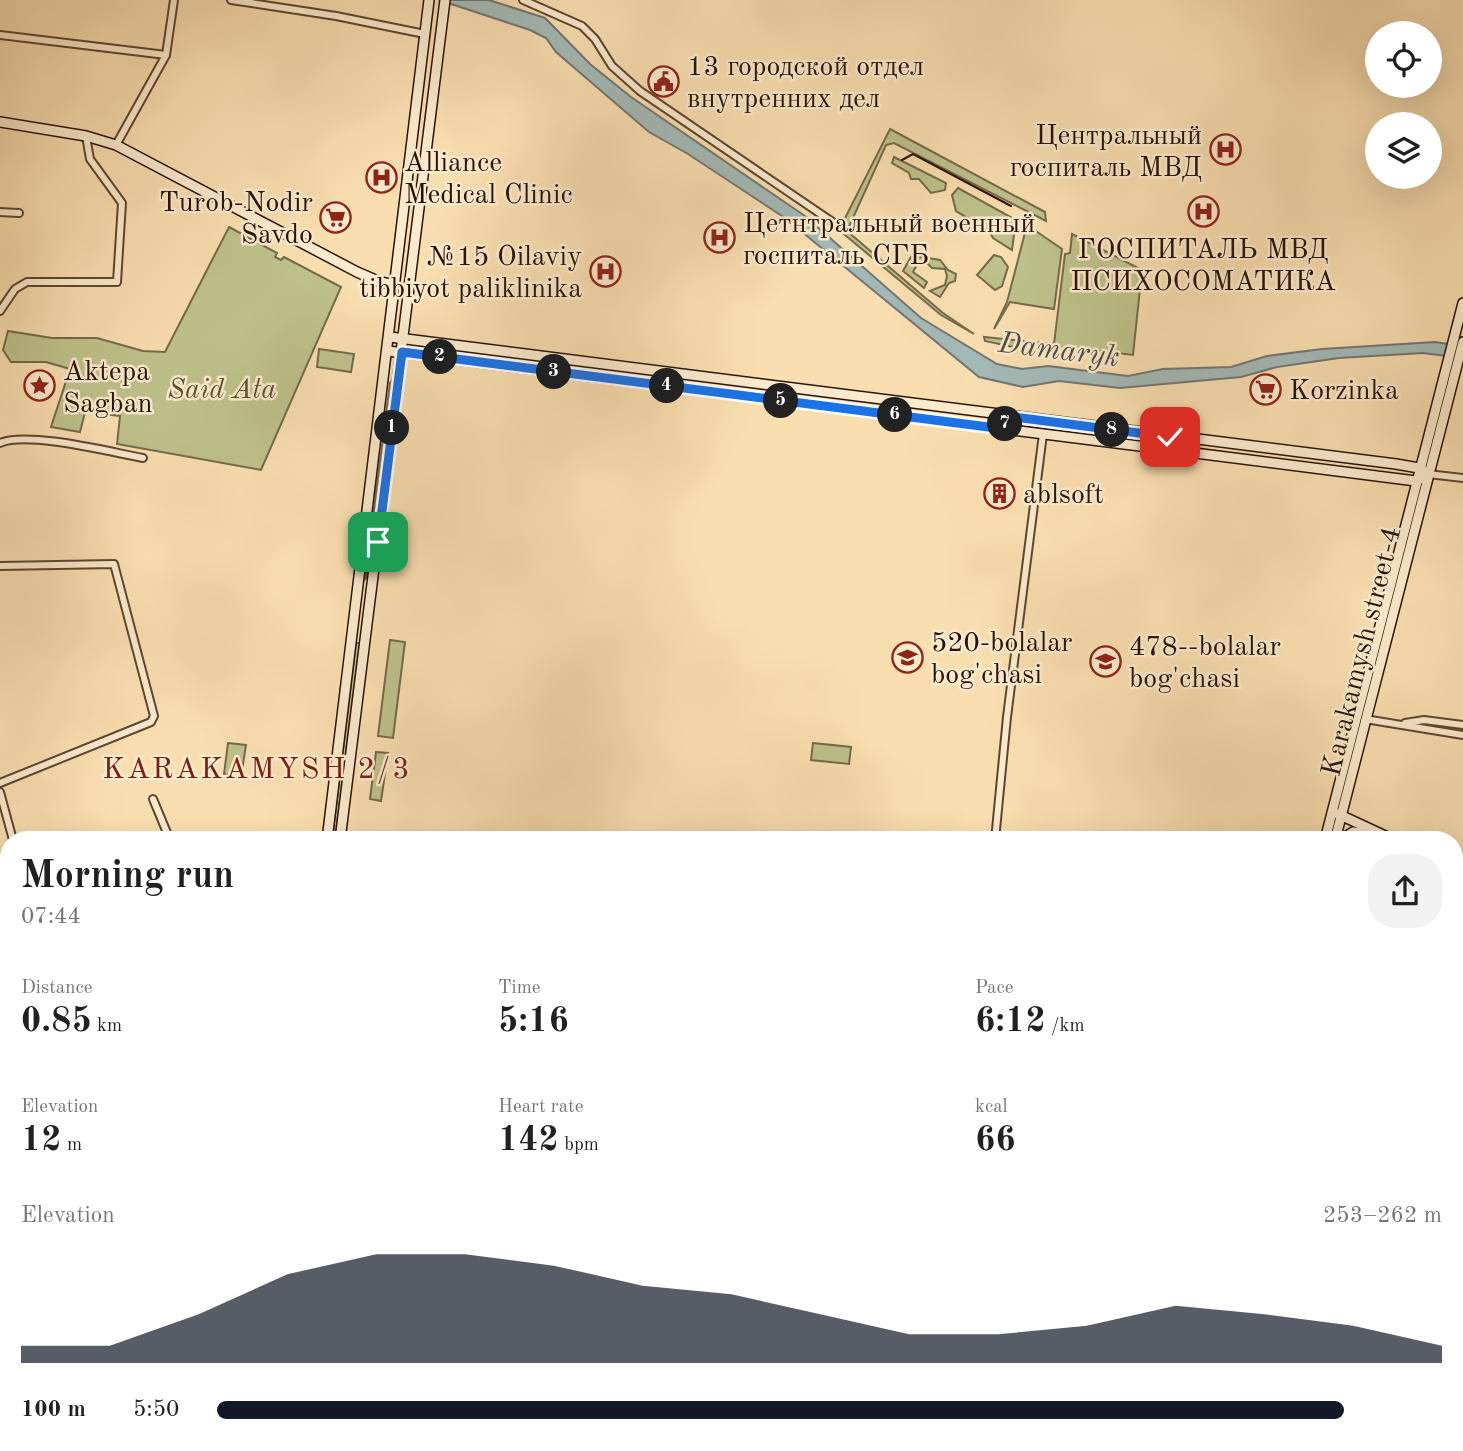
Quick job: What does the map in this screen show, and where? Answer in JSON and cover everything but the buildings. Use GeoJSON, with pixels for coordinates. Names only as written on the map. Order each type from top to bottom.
{"type":"FeatureCollection","features":[{"type":"Feature","properties":{"kind":"main road"},"geometry":{"type":"LineString","coordinates":[[341,831],[445,0]]}},
{"type":"Feature","properties":{"kind":"main road"},"geometry":{"type":"LineString","coordinates":[[328,831],[390,337],[428,4]]}},
{"type":"Feature","properties":{"kind":"main road"},"geometry":{"type":"LineString","coordinates":[[0,122],[86,136],[116,145],[357,272],[380,282],[396,285]]}},
{"type":"Feature","properties":{"kind":"main road"},"geometry":{"type":"LineString","coordinates":[[1452,364],[1463,303]]}},
{"type":"Feature","properties":{"kind":"main road"},"geometry":{"type":"LineString","coordinates":[[390,337],[1419,468],[1429,474]]}},
{"type":"Feature","properties":{"kind":"main road"},"geometry":{"type":"LineString","coordinates":[[388,351],[1416,481],[1429,474]]}},
{"type":"Feature","properties":{"kind":"main road","name":"Karakamysh street-4"},"geometry":{"type":"LineString","coordinates":[[1362,718],[1419,468],[1452,364]]}},
{"type":"Feature","properties":{"kind":"main road","name":"Karakamysh street-4"},"geometry":{"type":"LineString","coordinates":[[1329,831],[1337,813],[1429,474],[1452,364]]}},
{"type":"Feature","properties":{"kind":"main road"},"geometry":{"type":"LineString","coordinates":[[641,383],[643,370]]}},
{"type":"Feature","properties":{"kind":"main road"},"geometry":{"type":"LineString","coordinates":[[1004,429],[1006,416]]}},
{"type":"Feature","properties":{"kind":"main road"},"geometry":{"type":"LineString","coordinates":[[351,632],[366,633]]}},
{"type":"Feature","properties":{"kind":"main road"},"geometry":{"type":"LineString","coordinates":[[1337,813],[1374,831]]}},
{"type":"Feature","properties":{"kind":"main road","name":"Karakamysh street-4"},"geometry":{"type":"LineString","coordinates":[[1337,813],[1337,831]]}},
{"type":"Feature","properties":{"kind":"street"},"geometry":{"type":"LineString","coordinates":[[116,145],[166,55],[174,0]]}},
{"type":"Feature","properties":{"kind":"street"},"geometry":{"type":"LineString","coordinates":[[231,0],[337,16],[425,34]]}},
{"type":"Feature","properties":{"kind":"street"},"geometry":{"type":"LineString","coordinates":[[523,0],[582,26],[595,39],[612,66],[640,91],[834,223]]}},
{"type":"Feature","properties":{"kind":"street"},"geometry":{"type":"LineString","coordinates":[[0,35],[166,55]]}},
{"type":"Feature","properties":{"kind":"street"},"geometry":{"type":"LineString","coordinates":[[0,311],[15,289],[27,282],[117,282],[122,203],[90,159],[86,136]]}},
{"type":"Feature","properties":{"kind":"street"},"geometry":{"type":"LineString","coordinates":[[0,212],[19,213]]}},
{"type":"Feature","properties":{"kind":"street"},"geometry":{"type":"LineString","coordinates":[[996,831],[1008,709],[1043,433]]}},
{"type":"Feature","properties":{"kind":"street"},"geometry":{"type":"LineString","coordinates":[[0,443],[10,439],[32,439],[143,458]]}},
{"type":"Feature","properties":{"kind":"street"},"geometry":{"type":"LineString","coordinates":[[1429,474],[1463,478]]}},
{"type":"Feature","properties":{"kind":"street"},"geometry":{"type":"LineString","coordinates":[[0,566],[114,564],[154,716],[151,722],[104,744],[0,783]]}},
{"type":"Feature","properties":{"kind":"street"},"geometry":{"type":"LineString","coordinates":[[1362,718],[1463,735]]}},
{"type":"Feature","properties":{"kind":"street"},"geometry":{"type":"LineString","coordinates":[[1399,724],[1424,720],[1463,725]]}},
{"type":"Feature","properties":{"kind":"street"},"geometry":{"type":"LineString","coordinates":[[0,792],[11,831]]}},
{"type":"Feature","properties":{"kind":"street"},"geometry":{"type":"LineString","coordinates":[[153,799],[166,831]]}},
{"type":"Feature","properties":{"kind":"green space"},"geometry":{"type":"Polygon","coordinates":[[[890,129],[1045,212],[1046,221],[894,143],[886,145],[847,231],[943,313],[974,334],[941,315],[839,230],[890,129]]]}},
{"type":"Feature","properties":{"kind":"green space"},"geometry":{"type":"Polygon","coordinates":[[[894,157],[946,183],[945,190],[931,193],[919,179],[911,179],[909,173],[892,163],[894,157]]]}},
{"type":"Feature","properties":{"kind":"green space"},"geometry":{"type":"Polygon","coordinates":[[[958,188],[1016,220],[1012,250],[993,238],[989,231],[956,211],[952,195],[958,188]]]}},
{"type":"Feature","properties":{"kind":"green space"},"geometry":{"type":"Polygon","coordinates":[[[1027,225],[1062,249],[1054,309],[1010,302],[994,329],[1007,302],[1027,225]]]}},
{"type":"Feature","properties":{"kind":"green space","name":"Said Ata"},"geometry":{"type":"Polygon","coordinates":[[[229,227],[277,253],[275,257],[281,260],[284,257],[341,287],[261,470],[117,444],[120,416],[85,412],[80,432],[51,427],[70,369],[46,362],[11,362],[3,350],[8,331],[52,338],[97,338],[143,351],[165,352],[229,227]]]}},
{"type":"Feature","properties":{"kind":"green space"},"geometry":{"type":"Polygon","coordinates":[[[1072,234],[1142,270],[1133,355],[1092,350],[1091,354],[1028,350],[985,341],[984,337],[1054,344],[1065,254],[1070,253],[1072,234]]]}},
{"type":"Feature","properties":{"kind":"green space"},"geometry":{"type":"Polygon","coordinates":[[[994,255],[1001,257],[1008,267],[1002,286],[995,290],[977,275],[994,255]]]}},
{"type":"Feature","properties":{"kind":"green space"},"geometry":{"type":"Polygon","coordinates":[[[911,257],[940,260],[948,270],[956,274],[955,281],[949,283],[940,297],[930,291],[945,285],[945,269],[932,268],[925,261],[918,263],[913,272],[927,282],[924,288],[903,271],[911,257]]]}},
{"type":"Feature","properties":{"kind":"green space"},"geometry":{"type":"Polygon","coordinates":[[[319,349],[354,354],[351,372],[317,367],[319,349]]]}},
{"type":"Feature","properties":{"kind":"green space"},"geometry":{"type":"Polygon","coordinates":[[[393,379],[367,577],[365,579],[390,383],[393,379]]]}},
{"type":"Feature","properties":{"kind":"green space"},"geometry":{"type":"Polygon","coordinates":[[[390,640],[405,642],[393,738],[378,736],[390,640]]]}},
{"type":"Feature","properties":{"kind":"green space"},"geometry":{"type":"Polygon","coordinates":[[[356,643],[360,643],[336,831],[333,831],[356,643]]]}},
{"type":"Feature","properties":{"kind":"green space"},"geometry":{"type":"Polygon","coordinates":[[[228,743],[246,745],[241,777],[224,774],[228,743]]]}},
{"type":"Feature","properties":{"kind":"green space"},"geometry":{"type":"Polygon","coordinates":[[[813,743],[851,747],[849,764],[811,760],[813,743]]]}},
{"type":"Feature","properties":{"kind":"green space"},"geometry":{"type":"Polygon","coordinates":[[[376,752],[388,753],[381,801],[370,799],[376,752]]]}},
{"type":"Feature","properties":{"kind":"water"},"geometry":{"type":"Polygon","coordinates":[[[439,0],[489,0],[545,18],[590,64],[631,97],[805,216],[921,318],[997,364],[1022,369],[1048,366],[1128,376],[1163,369],[1231,367],[1267,356],[1322,349],[1435,342],[1463,346],[1463,358],[1423,353],[1339,358],[1277,367],[1241,377],[1120,388],[1059,381],[1023,387],[979,377],[785,218],[688,154],[649,132],[556,52],[546,38],[530,30],[439,0]]]}},
{"type":"Feature","properties":{"kind":"tram line"},"geometry":{"type":"LineString","coordinates":[[902,160],[913,154],[1011,206]]}},
{"type":"Feature","properties":{"kind":"place","name":"13 городской отдел внутренних дел"},"geometry":{"type":"Point","coordinates":[664,81]}},
{"type":"Feature","properties":{"kind":"place","name":"Центральный госпиталь МВД"},"geometry":{"type":"Point","coordinates":[1225,150]}},
{"type":"Feature","properties":{"kind":"place","name":"Alliance Medical Clinic"},"geometry":{"type":"Point","coordinates":[381,177]}},
{"type":"Feature","properties":{"kind":"place","name":"ГОСПИТАЛЬ МВД ПСИХОСОМАТИКА"},"geometry":{"type":"Point","coordinates":[1203,211]}},
{"type":"Feature","properties":{"kind":"place","name":"Turob-Nodir Savdo"},"geometry":{"type":"Point","coordinates":[336,217]}},
{"type":"Feature","properties":{"kind":"place","name":"Цетнтральный военный госпиталь СГБ"},"geometry":{"type":"Point","coordinates":[720,238]}},
{"type":"Feature","properties":{"kind":"place","name":"№15 Oilaviy tibbiyot paliklinika"},"geometry":{"type":"Point","coordinates":[605,271]}},
{"type":"Feature","properties":{"kind":"place","name":"Aktepa Sagban"},"geometry":{"type":"Point","coordinates":[40,386]}},
{"type":"Feature","properties":{"kind":"place","name":"Korzinka"},"geometry":{"type":"Point","coordinates":[1266,389]}},
{"type":"Feature","properties":{"kind":"place","name":"ablsoft"},"geometry":{"type":"Point","coordinates":[1000,493]}},
{"type":"Feature","properties":{"kind":"place","name":"520-bolalar bog'chasi"},"geometry":{"type":"Point","coordinates":[908,657]}},
{"type":"Feature","properties":{"kind":"place","name":"478--bolalar bog'chasi"},"geometry":{"type":"Point","coordinates":[1106,661]}},
{"type":"Feature","properties":{"kind":"district","name":"KARAKAMYSH 2/3"},"geometry":{"type":"Point","coordinates":[257,768]}},
{"type":"Feature","properties":{"kind":"route"},"geometry":{"type":"LineString","coordinates":[[378,542],[402,352],[1004,429],[1006,416],[1170,437]]}},
{"type":"Feature","properties":{"kind":"water label","name":"Damaryk"},"geometry":{"type":"Point","coordinates":[1059,349]}}]}
